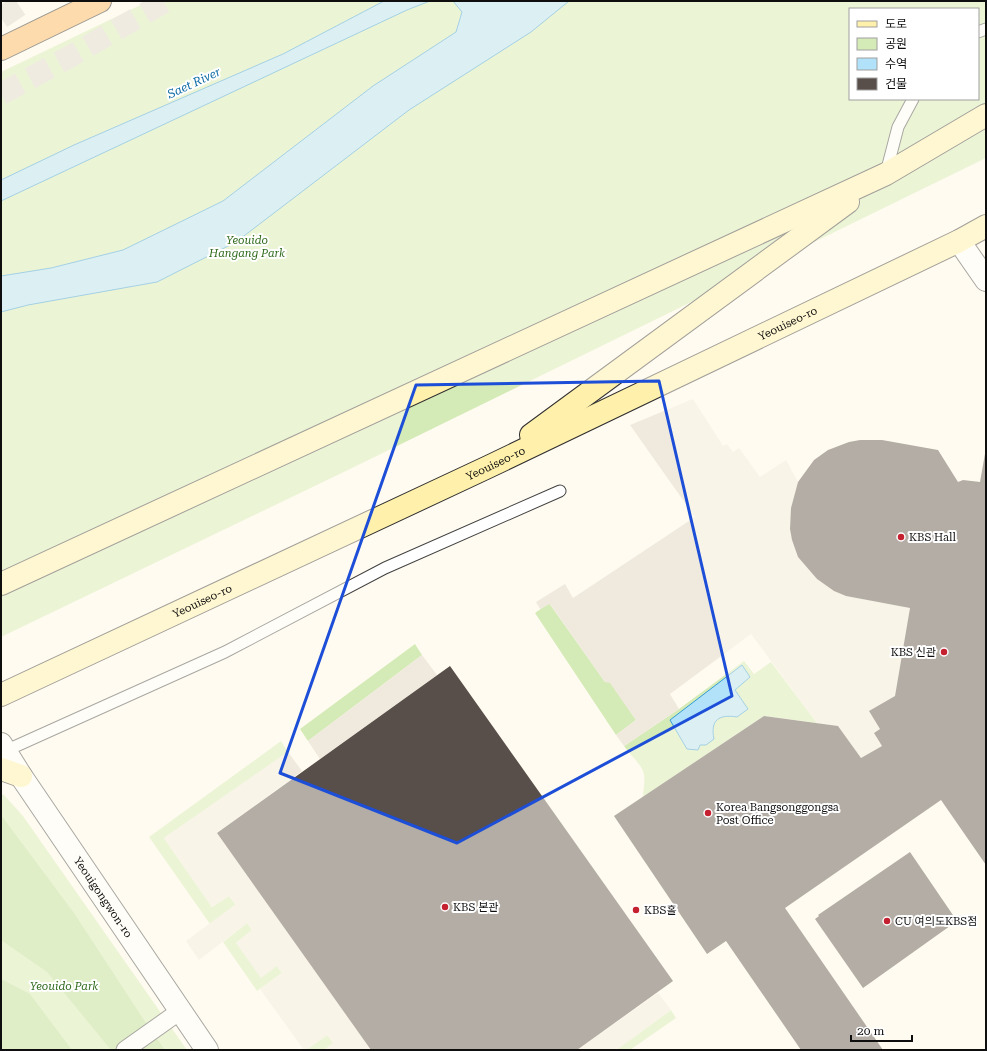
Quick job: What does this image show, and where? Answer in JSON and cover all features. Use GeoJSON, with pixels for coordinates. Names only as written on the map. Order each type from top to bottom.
{"type":"FeatureCollection","features":[{"type":"Feature","properties":{"kind":"highway"},"geometry":{"type":"LineString","coordinates":[[1,49],[100,1]]}},
{"type":"Feature","properties":{"kind":"main road"},"geometry":{"type":"LineString","coordinates":[[1,584],[886,174],[986,115]]}},
{"type":"Feature","properties":{"kind":"main road"},"geometry":{"type":"LineString","coordinates":[[488,467],[886,174]]}},
{"type":"Feature","properties":{"kind":"main road","name":"Yeouiseo-ro"},"geometry":{"type":"LineString","coordinates":[[1,695],[488,467],[959,241],[986,226]]}},
{"type":"Feature","properties":{"kind":"street"},"geometry":{"type":"LineString","coordinates":[[959,241],[986,280]]}},
{"type":"Feature","properties":{"kind":"street","name":"Yeouigongwon-ro"},"geometry":{"type":"LineString","coordinates":[[7,760],[207,1050]]}},
{"type":"Feature","properties":{"kind":"street"},"geometry":{"type":"LineString","coordinates":[[125,1050],[180,1012]]}},
{"type":"Feature","properties":{"kind":"lane"},"geometry":{"type":"LineString","coordinates":[[886,174],[898,127],[912,100]]}},
{"type":"Feature","properties":{"kind":"lane"},"geometry":{"type":"LineString","coordinates":[[7,760],[225,652],[385,568],[560,492]]}},
{"type":"Feature","properties":{"kind":"highlighted area"},"geometry":{"type":"Polygon","coordinates":[[[659,381],[732,696],[457,843],[280,773],[416,385],[659,381]]]}},
{"type":"Feature","properties":{"kind":"green space","name":"Yeouido Hangang Park"},"geometry":{"type":"Polygon","coordinates":[[[149,1],[986,1],[986,158],[348,470],[1,637],[1,72],[149,1]]]}},
{"type":"Feature","properties":{"kind":"green space"},"geometry":{"type":"Polygon","coordinates":[[[549,603],[605,682],[610,682],[636,720],[616,735],[535,613],[549,603]]]}},
{"type":"Feature","properties":{"kind":"green space"},"geometry":{"type":"Polygon","coordinates":[[[415,644],[422,655],[308,741],[300,729],[415,644]]]}},
{"type":"Feature","properties":{"kind":"green space"},"geometry":{"type":"Polygon","coordinates":[[[744,661],[754,674],[771,662],[817,723],[764,716],[643,797],[643,771],[624,746],[679,709],[744,661]]]}},
{"type":"Feature","properties":{"kind":"green space"},"geometry":{"type":"Polygon","coordinates":[[[281,741],[288,752],[164,838],[212,907],[229,896],[236,905],[210,924],[149,837],[281,741]]]}},
{"type":"Feature","properties":{"kind":"green space","name":"Yeouido Park"},"geometry":{"type":"Polygon","coordinates":[[[1,794],[4,795],[23,816],[187,1050],[1,1050],[1,794]]]}},
{"type":"Feature","properties":{"kind":"green space"},"geometry":{"type":"Polygon","coordinates":[[[1,815],[74,913],[165,1050],[111,1050],[47,972],[1,940],[1,815]]]}},
{"type":"Feature","properties":{"kind":"green space"},"geometry":{"type":"Polygon","coordinates":[[[247,923],[252,930],[236,943],[277,966],[282,973],[257,991],[223,942],[247,923]]]}},
{"type":"Feature","properties":{"kind":"green space"},"geometry":{"type":"Polygon","coordinates":[[[1,979],[30,994],[72,1050],[1,1050],[1,979]]]}},
{"type":"Feature","properties":{"kind":"green space"},"geometry":{"type":"Polygon","coordinates":[[[671,1010],[676,1018],[630,1050],[616,1050],[671,1010]]]}},
{"type":"Feature","properties":{"kind":"green space"},"geometry":{"type":"Polygon","coordinates":[[[327,1035],[334,1043],[324,1050],[306,1050],[327,1035]]]}},
{"type":"Feature","properties":{"kind":"shaded area"},"geometry":{"type":"Polygon","coordinates":[[[693,399],[723,446],[727,444],[733,452],[739,448],[760,477],[786,460],[798,482],[791,508],[790,529],[792,540],[798,557],[817,579],[834,591],[846,596],[910,608],[895,696],[869,711],[880,729],[874,733],[882,746],[861,758],[838,726],[817,723],[751,634],[670,694],[679,709],[624,746],[616,735],[636,720],[610,683],[605,682],[550,604],[540,609],[536,602],[565,584],[573,598],[695,517],[630,425],[693,399]]]}},
{"type":"Feature","properties":{"kind":"shaded area"},"geometry":{"type":"Polygon","coordinates":[[[422,655],[437,675],[320,759],[308,741],[422,655]]]}},
{"type":"Feature","properties":{"kind":"shaded area"},"geometry":{"type":"Polygon","coordinates":[[[288,752],[302,771],[217,833],[371,1050],[324,1050],[333,1043],[327,1035],[304,1050],[260,989],[282,973],[277,966],[261,978],[236,943],[252,930],[247,923],[199,960],[186,941],[236,904],[229,896],[212,907],[164,838],[288,752]]]}},
{"type":"Feature","properties":{"kind":"shaded area"},"geometry":{"type":"Polygon","coordinates":[[[658,993],[671,1010],[616,1050],[577,1050],[658,993]]]}},
{"type":"Feature","properties":{"kind":"water"},"geometry":{"type":"Polygon","coordinates":[[[384,1],[430,1],[407,10],[1,201],[1,180],[74,145],[283,54],[384,1]]]}},
{"type":"Feature","properties":{"kind":"water"},"geometry":{"type":"Polygon","coordinates":[[[453,1],[569,1],[531,32],[409,110],[236,242],[157,282],[28,305],[1,312],[1,276],[51,268],[123,250],[223,201],[373,86],[456,32],[462,12],[453,1]]]}},
{"type":"Feature","properties":{"kind":"water"},"geometry":{"type":"Polygon","coordinates":[[[742,665],[750,677],[735,690],[748,709],[737,717],[725,716],[717,720],[713,727],[714,739],[706,745],[700,745],[698,750],[687,749],[670,720],[742,665]]]}},
{"type":"Feature","properties":{"kind":"building"},"geometry":{"type":"Polygon","coordinates":[[[860,440],[882,440],[938,450],[958,482],[963,480],[980,482],[986,448],[986,865],[941,800],[785,908],[883,1050],[801,1050],[726,941],[707,954],[614,816],[764,716],[838,726],[861,758],[882,746],[874,733],[880,729],[869,711],[895,696],[910,608],[846,596],[834,591],[817,579],[798,557],[790,529],[791,508],[798,482],[814,460],[828,450],[849,442],[860,440]]]}},
{"type":"Feature","properties":{"kind":"building","name":"KBS 본관"},"geometry":{"type":"Polygon","coordinates":[[[450,666],[673,981],[577,1050],[371,1050],[217,833],[450,666]]]}},
{"type":"Feature","properties":{"kind":"building"},"geometry":{"type":"Polygon","coordinates":[[[910,852],[957,921],[863,988],[815,919],[819,916],[818,915],[910,852]]]}},
{"type":"Feature","properties":{"kind":"tunnel"},"geometry":{"type":"LineString","coordinates":[[1,18],[26,1]]}},
{"type":"Feature","properties":{"kind":"tunnel"},"geometry":{"type":"LineString","coordinates":[[1,94],[71,56],[166,1]]}},
{"type":"Feature","properties":{"kind":"place","name":"KBS Hall"},"geometry":{"type":"Point","coordinates":[901,537]}},
{"type":"Feature","properties":{"kind":"place","name":"KBS 신관"},"geometry":{"type":"Point","coordinates":[944,652]}},
{"type":"Feature","properties":{"kind":"place","name":"Korea Bangsonggongsa Post Office"},"geometry":{"type":"Point","coordinates":[708,813]}},
{"type":"Feature","properties":{"kind":"place","name":"KBS 본관"},"geometry":{"type":"Point","coordinates":[445,907]}},
{"type":"Feature","properties":{"kind":"place","name":"KBS홀"},"geometry":{"type":"Point","coordinates":[636,910]}},
{"type":"Feature","properties":{"kind":"place","name":"CU 여의도KBS점"},"geometry":{"type":"Point","coordinates":[887,921]}},
{"type":"Feature","properties":{"kind":"water label","name":"Saet River"},"geometry":{"type":"Point","coordinates":[194,83]}}]}
